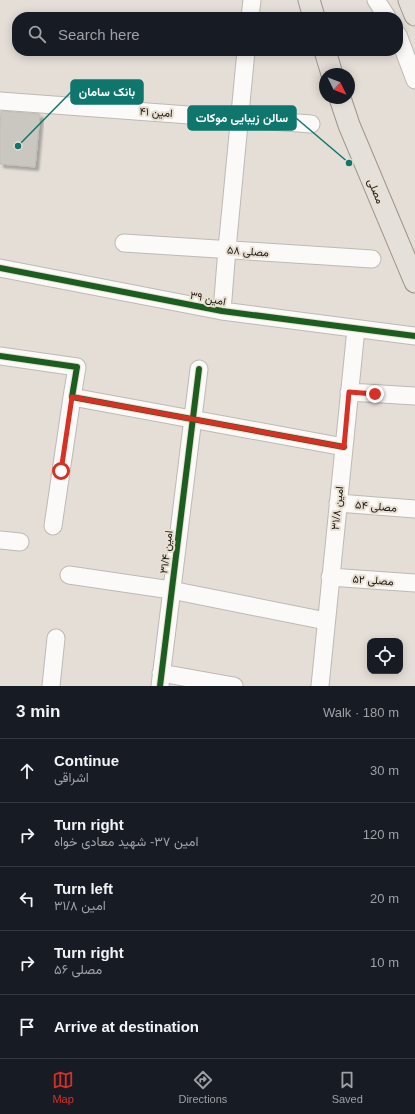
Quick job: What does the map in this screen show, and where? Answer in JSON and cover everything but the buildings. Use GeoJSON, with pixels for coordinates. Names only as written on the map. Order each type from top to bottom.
{"type":"FeatureCollection","features":[{"type":"Feature","properties":{"kind":"main road"},"geometry":{"type":"LineString","coordinates":[[309,0],[313,12]]}},
{"type":"Feature","properties":{"kind":"main road"},"geometry":{"type":"LineString","coordinates":[[409,0],[415,15]]}},
{"type":"Feature","properties":{"kind":"main road"},"geometry":{"type":"LineString","coordinates":[[327,56],[330,68]]}},
{"type":"Feature","properties":{"kind":"main road","name":"مصلی"},"geometry":{"type":"LineString","coordinates":[[342,104],[349,125],[415,282]]}},
{"type":"Feature","properties":{"kind":"street"},"geometry":{"type":"LineString","coordinates":[[251,12],[252,0]]}},
{"type":"Feature","properties":{"kind":"street"},"geometry":{"type":"LineString","coordinates":[[376,0],[384,12]]}},
{"type":"Feature","properties":{"kind":"street"},"geometry":{"type":"LineString","coordinates":[[403,48],[415,80]]}},
{"type":"Feature","properties":{"kind":"street"},"geometry":{"type":"LineString","coordinates":[[222,311],[246,56]]}},
{"type":"Feature","properties":{"kind":"street","name":"امین ۴۱"},"geometry":{"type":"LineString","coordinates":[[0,101],[311,124]]}},
{"type":"Feature","properties":{"kind":"street","name":"مصلی ۵۸"},"geometry":{"type":"LineString","coordinates":[[124,243],[372,259]]}},
{"type":"Feature","properties":{"kind":"street","name":"امین ۳۹"},"geometry":{"type":"LineString","coordinates":[[0,268],[222,311],[415,336]]}},
{"type":"Feature","properties":{"kind":"street","name":"امین ۳۱/۸"},"geometry":{"type":"LineString","coordinates":[[320,686],[356,329]]}},
{"type":"Feature","properties":{"kind":"street"},"geometry":{"type":"LineString","coordinates":[[0,356],[77,367],[53,526]]}},
{"type":"Feature","properties":{"kind":"street","name":"امین ۳۱/۴"},"geometry":{"type":"LineString","coordinates":[[160,679],[198,369]]}},
{"type":"Feature","properties":{"kind":"street"},"geometry":{"type":"LineString","coordinates":[[349,392],[415,396]]}},
{"type":"Feature","properties":{"kind":"street"},"geometry":{"type":"LineString","coordinates":[[72,397],[344,447]]}},
{"type":"Feature","properties":{"kind":"street","name":"مصلی ۵۴"},"geometry":{"type":"LineString","coordinates":[[338,502],[415,509]]}},
{"type":"Feature","properties":{"kind":"street"},"geometry":{"type":"LineString","coordinates":[[0,540],[20,542]]}},
{"type":"Feature","properties":{"kind":"street"},"geometry":{"type":"LineString","coordinates":[[69,575],[171,590],[326,621]]}},
{"type":"Feature","properties":{"kind":"street","name":"مصلی ۵۲"},"geometry":{"type":"LineString","coordinates":[[330,577],[415,583]]}},
{"type":"Feature","properties":{"kind":"street"},"geometry":{"type":"LineString","coordinates":[[51,686],[56,638]]}},
{"type":"Feature","properties":{"kind":"street"},"geometry":{"type":"LineString","coordinates":[[160,679],[234,686]]}},
{"type":"Feature","properties":{"kind":"cycle path"},"geometry":{"type":"LineString","coordinates":[[0,268],[222,311],[415,336]]}},
{"type":"Feature","properties":{"kind":"cycle path"},"geometry":{"type":"LineString","coordinates":[[0,356],[77,367],[72,397],[344,447]]}},
{"type":"Feature","properties":{"kind":"cycle path"},"geometry":{"type":"LineString","coordinates":[[160,686],[199,369]]}},
{"type":"Feature","properties":{"kind":"place","name":"بانک سامان"},"geometry":{"type":"Point","coordinates":[18,146]}},
{"type":"Feature","properties":{"kind":"place","name":"سالن زیبایی موکات"},"geometry":{"type":"Point","coordinates":[349,163]}},
{"type":"Feature","properties":{"kind":"route"},"geometry":{"type":"LineString","coordinates":[[61,471],[72,397],[344,447],[349,392],[375,394]]}}]}
